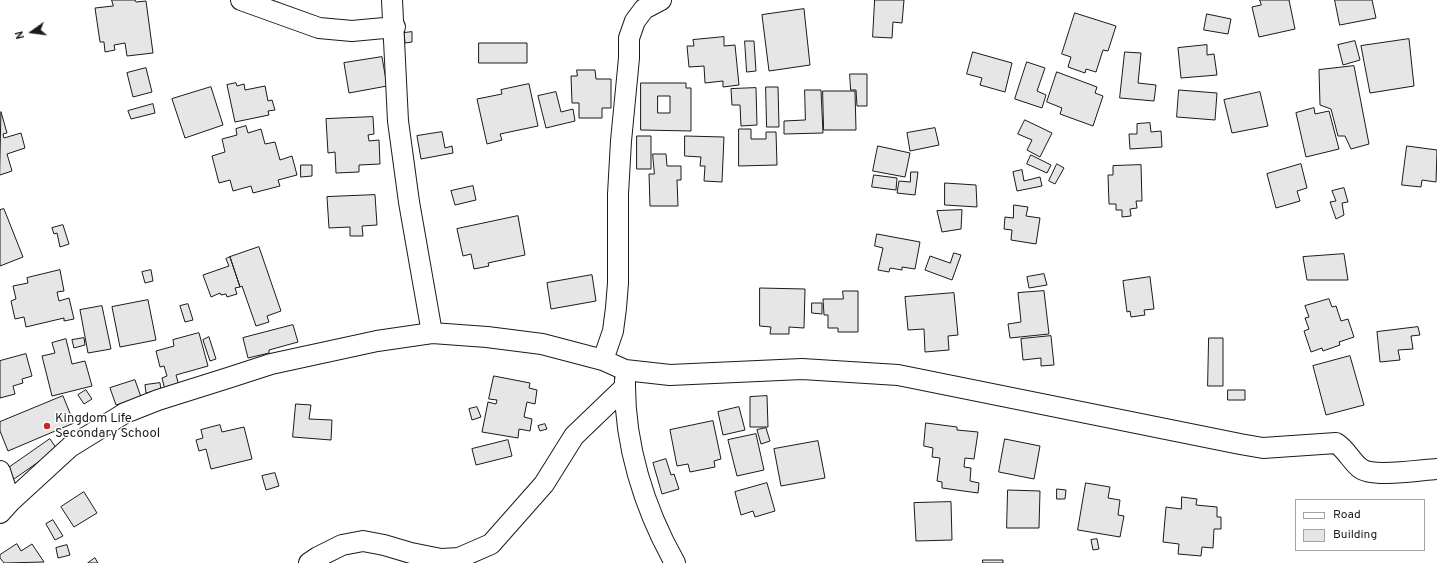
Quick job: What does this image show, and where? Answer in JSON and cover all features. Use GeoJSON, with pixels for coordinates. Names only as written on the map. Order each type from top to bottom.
{"type":"FeatureCollection","features":[{"type":"Feature","properties":{"kind":"street"},"geometry":{"type":"LineString","coordinates":[[241,0],[319,28],[352,31],[394,27]]}},
{"type":"Feature","properties":{"kind":"street"},"geometry":{"type":"LineString","coordinates":[[392,0],[398,121],[409,202],[432,334]]}},
{"type":"Feature","properties":{"kind":"street"},"geometry":{"type":"LineString","coordinates":[[603,360],[613,331],[617,302],[618,194],[621,141],[629,58],[628,38],[635,21],[644,9],[661,0]]}},
{"type":"Feature","properties":{"kind":"street"},"geometry":{"type":"LineString","coordinates":[[5,507],[70,447],[125,413],[158,400],[232,378],[271,364],[377,341],[432,334],[487,336],[542,344],[603,360],[625,379],[625,404],[635,465],[652,516],[675,563]]}},
{"type":"Feature","properties":{"kind":"street"},"geometry":{"type":"LineString","coordinates":[[309,563],[342,545],[363,541],[441,559],[458,558],[491,544],[544,484],[574,436],[625,379],[670,375],[802,369],[898,376],[1263,448],[1336,443],[1359,468],[1371,472],[1381,473],[1437,469]]}},
{"type":"Feature","properties":{"kind":"street"},"geometry":{"type":"LineString","coordinates":[[0,471],[5,507]]}},
{"type":"Feature","properties":{"kind":"building"},"geometry":{"type":"Polygon","coordinates":[[[112,0],[135,0],[136,2],[146,1],[153,53],[127,56],[125,43],[114,45],[115,50],[105,52],[104,42],[100,42],[95,8],[113,6],[112,0]]]}},
{"type":"Feature","properties":{"kind":"building"},"geometry":{"type":"Polygon","coordinates":[[[875,0],[904,0],[902,23],[893,22],[892,38],[873,37],[875,0]]]}},
{"type":"Feature","properties":{"kind":"building"},"geometry":{"type":"Polygon","coordinates":[[[1260,0],[1289,0],[1295,29],[1259,37],[1252,7],[1261,5],[1260,0]]]}},
{"type":"Feature","properties":{"kind":"building"},"geometry":{"type":"Polygon","coordinates":[[[1335,0],[1372,0],[1376,18],[1340,25],[1335,0]]]}},
{"type":"Feature","properties":{"kind":"building"},"geometry":{"type":"Polygon","coordinates":[[[804,9],[810,65],[769,71],[762,15],[804,9]]]}},
{"type":"Feature","properties":{"kind":"building"},"geometry":{"type":"Polygon","coordinates":[[[1075,13],[1116,26],[1108,51],[1103,50],[1096,72],[1086,69],[1085,73],[1068,67],[1071,57],[1062,54],[1075,13]]]}},
{"type":"Feature","properties":{"kind":"building"},"geometry":{"type":"Polygon","coordinates":[[[1207,14],[1231,19],[1228,34],[1204,30],[1207,14]]]}},
{"type":"Feature","properties":{"kind":"building"},"geometry":{"type":"Polygon","coordinates":[[[412,32],[412,42],[405,43],[404,33],[412,32]]]}},
{"type":"Feature","properties":{"kind":"building"},"geometry":{"type":"Polygon","coordinates":[[[724,37],[724,46],[735,45],[739,85],[723,87],[723,81],[705,83],[704,66],[689,67],[687,46],[694,46],[693,40],[724,37]]]}},
{"type":"Feature","properties":{"kind":"building"},"geometry":{"type":"Polygon","coordinates":[[[1409,39],[1414,86],[1370,93],[1361,46],[1409,39]]]}},
{"type":"Feature","properties":{"kind":"building"},"geometry":{"type":"Polygon","coordinates":[[[745,41],[754,41],[756,71],[747,72],[745,41]]]}},
{"type":"Feature","properties":{"kind":"building"},"geometry":{"type":"Polygon","coordinates":[[[1355,41],[1360,60],[1343,65],[1338,45],[1355,41]]]}},
{"type":"Feature","properties":{"kind":"building"},"geometry":{"type":"Polygon","coordinates":[[[479,43],[527,43],[527,63],[479,63],[479,43]]]}},
{"type":"Feature","properties":{"kind":"building"},"geometry":{"type":"Polygon","coordinates":[[[1207,45],[1207,55],[1214,54],[1217,75],[1181,78],[1178,48],[1207,45]]]}},
{"type":"Feature","properties":{"kind":"building"},"geometry":{"type":"Polygon","coordinates":[[[973,52],[1012,63],[1005,92],[980,85],[982,78],[967,74],[973,52]]]}},
{"type":"Feature","properties":{"kind":"building"},"geometry":{"type":"Polygon","coordinates":[[[1125,52],[1141,53],[1138,83],[1156,85],[1154,101],[1120,98],[1125,52]]]}},
{"type":"Feature","properties":{"kind":"building"},"geometry":{"type":"Polygon","coordinates":[[[382,57],[387,86],[349,93],[344,63],[382,57]]]}},
{"type":"Feature","properties":{"kind":"building"},"geometry":{"type":"Polygon","coordinates":[[[1027,62],[1045,68],[1037,91],[1046,95],[1042,108],[1015,99],[1027,62]]]}},
{"type":"Feature","properties":{"kind":"building"},"geometry":{"type":"Polygon","coordinates":[[[1354,66],[1369,144],[1351,149],[1345,136],[1338,136],[1331,109],[1320,105],[1319,70],[1354,66]]]}},
{"type":"Feature","properties":{"kind":"building"},"geometry":{"type":"Polygon","coordinates":[[[146,68],[152,92],[133,97],[127,73],[146,68]]]}},
{"type":"Feature","properties":{"kind":"building"},"geometry":{"type":"Polygon","coordinates":[[[577,70],[595,70],[596,79],[611,79],[611,108],[602,108],[602,118],[579,118],[579,103],[572,103],[571,76],[577,76],[577,70]]]}},
{"type":"Feature","properties":{"kind":"building"},"geometry":{"type":"Polygon","coordinates":[[[1057,72],[1097,87],[1095,93],[1103,96],[1093,126],[1060,114],[1062,108],[1047,102],[1057,72]]]}},
{"type":"Feature","properties":{"kind":"building"},"geometry":{"type":"Polygon","coordinates":[[[850,74],[867,74],[867,106],[857,106],[856,90],[851,90],[850,74]]]}},
{"type":"Feature","properties":{"kind":"building"},"geometry":{"type":"Polygon","coordinates":[[[236,83],[237,86],[244,84],[245,90],[265,86],[268,101],[272,100],[275,110],[268,111],[269,115],[235,122],[227,85],[236,83]]]}},
{"type":"Feature","properties":{"kind":"building"},"geometry":{"type":"Polygon","coordinates":[[[641,83],[686,83],[686,88],[691,88],[691,131],[641,130],[641,83]],[[658,96],[658,113],[670,113],[670,96],[658,96]]]}},
{"type":"Feature","properties":{"kind":"building"},"geometry":{"type":"Polygon","coordinates":[[[529,84],[538,126],[500,134],[502,140],[487,144],[477,99],[502,94],[501,90],[529,84]]]}},
{"type":"Feature","properties":{"kind":"building"},"geometry":{"type":"Polygon","coordinates":[[[211,87],[223,125],[185,138],[172,99],[211,87]]]}},
{"type":"Feature","properties":{"kind":"building"},"geometry":{"type":"Polygon","coordinates":[[[766,87],[778,87],[779,127],[767,127],[766,87]]]}},
{"type":"Feature","properties":{"kind":"building"},"geometry":{"type":"Polygon","coordinates":[[[756,88],[757,125],[741,126],[740,105],[732,105],[731,89],[756,88]]]}},
{"type":"Feature","properties":{"kind":"building"},"geometry":{"type":"Polygon","coordinates":[[[805,90],[821,90],[823,133],[784,134],[784,121],[805,120],[805,90]]]}},
{"type":"Feature","properties":{"kind":"building"},"geometry":{"type":"Polygon","coordinates":[[[1179,90],[1217,93],[1215,120],[1177,117],[1179,90]]]}},
{"type":"Feature","properties":{"kind":"building"},"geometry":{"type":"Polygon","coordinates":[[[823,91],[855,91],[856,130],[824,130],[823,91]]]}},
{"type":"Feature","properties":{"kind":"building"},"geometry":{"type":"Polygon","coordinates":[[[556,92],[561,112],[573,109],[575,121],[546,128],[538,96],[556,92]]]}},
{"type":"Feature","properties":{"kind":"building"},"geometry":{"type":"Polygon","coordinates":[[[1260,92],[1268,126],[1232,133],[1224,100],[1260,92]]]}},
{"type":"Feature","properties":{"kind":"building"},"geometry":{"type":"Polygon","coordinates":[[[153,104],[155,113],[131,119],[128,111],[153,104]]]}},
{"type":"Feature","properties":{"kind":"building"},"geometry":{"type":"Polygon","coordinates":[[[1314,108],[1315,114],[1329,111],[1339,149],[1306,157],[1296,113],[1314,108]]]}},
{"type":"Feature","properties":{"kind":"building"},"geometry":{"type":"Polygon","coordinates":[[[1,112],[7,133],[3,134],[4,138],[21,133],[25,148],[7,154],[12,171],[0,175],[1,112]]]}},
{"type":"Feature","properties":{"kind":"building"},"geometry":{"type":"Polygon","coordinates":[[[373,117],[374,134],[368,135],[369,141],[379,140],[380,164],[359,165],[359,172],[336,173],[335,152],[328,153],[326,119],[373,117]]]}},
{"type":"Feature","properties":{"kind":"building"},"geometry":{"type":"Polygon","coordinates":[[[1025,120],[1052,133],[1040,157],[1027,150],[1032,140],[1018,134],[1025,120]]]}},
{"type":"Feature","properties":{"kind":"building"},"geometry":{"type":"Polygon","coordinates":[[[1150,123],[1151,132],[1161,131],[1162,147],[1130,149],[1129,134],[1137,134],[1137,124],[1150,123]]]}},
{"type":"Feature","properties":{"kind":"building"},"geometry":{"type":"Polygon","coordinates":[[[246,126],[248,133],[261,129],[265,144],[275,142],[280,160],[292,156],[297,175],[278,180],[280,186],[253,193],[251,186],[233,191],[230,180],[219,183],[212,156],[225,152],[222,139],[237,135],[236,129],[246,126]]]}},
{"type":"Feature","properties":{"kind":"building"},"geometry":{"type":"Polygon","coordinates":[[[935,128],[939,145],[910,151],[907,133],[935,128]]]}},
{"type":"Feature","properties":{"kind":"building"},"geometry":{"type":"Polygon","coordinates":[[[739,129],[751,129],[751,139],[766,139],[766,132],[776,132],[777,165],[739,166],[739,129]]]}},
{"type":"Feature","properties":{"kind":"building"},"geometry":{"type":"Polygon","coordinates":[[[442,132],[445,148],[452,146],[453,153],[421,159],[417,136],[442,132]]]}},
{"type":"Feature","properties":{"kind":"building"},"geometry":{"type":"Polygon","coordinates":[[[637,136],[651,136],[651,169],[637,169],[637,136]]]}},
{"type":"Feature","properties":{"kind":"building"},"geometry":{"type":"Polygon","coordinates":[[[685,136],[724,137],[722,182],[704,181],[705,166],[700,166],[701,157],[685,156],[685,136]]]}},
{"type":"Feature","properties":{"kind":"building"},"geometry":{"type":"Polygon","coordinates":[[[878,146],[910,153],[905,177],[873,171],[878,146]]]}},
{"type":"Feature","properties":{"kind":"building"},"geometry":{"type":"Polygon","coordinates":[[[1407,146],[1437,150],[1436,182],[1422,180],[1421,187],[1402,185],[1407,146]]]}},
{"type":"Feature","properties":{"kind":"building"},"geometry":{"type":"Polygon","coordinates":[[[653,154],[666,154],[667,166],[681,166],[681,180],[677,180],[678,206],[650,206],[649,174],[654,174],[653,154]]]}},
{"type":"Feature","properties":{"kind":"building"},"geometry":{"type":"Polygon","coordinates":[[[1031,155],[1051,165],[1047,173],[1027,164],[1031,155]]]}},
{"type":"Feature","properties":{"kind":"building"},"geometry":{"type":"Polygon","coordinates":[[[1057,164],[1064,168],[1055,184],[1049,181],[1057,164]]]}},
{"type":"Feature","properties":{"kind":"building"},"geometry":{"type":"Polygon","coordinates":[[[1301,164],[1307,188],[1297,191],[1300,201],[1276,208],[1267,174],[1301,164]]]}},
{"type":"Feature","properties":{"kind":"building"},"geometry":{"type":"Polygon","coordinates":[[[301,165],[312,165],[312,176],[301,177],[301,165]]]}},
{"type":"Feature","properties":{"kind":"building"},"geometry":{"type":"Polygon","coordinates":[[[1141,165],[1142,201],[1136,201],[1137,208],[1130,209],[1131,216],[1122,217],[1122,210],[1116,210],[1116,204],[1109,204],[1108,175],[1113,175],[1113,166],[1141,165]]]}},
{"type":"Feature","properties":{"kind":"building"},"geometry":{"type":"Polygon","coordinates":[[[1022,170],[1024,181],[1040,177],[1042,186],[1017,191],[1013,172],[1022,170]]]}},
{"type":"Feature","properties":{"kind":"building"},"geometry":{"type":"Polygon","coordinates":[[[911,172],[918,172],[915,195],[897,193],[899,181],[910,182],[911,172]]]}},
{"type":"Feature","properties":{"kind":"building"},"geometry":{"type":"Polygon","coordinates":[[[874,175],[897,178],[896,190],[872,187],[874,175]]]}},
{"type":"Feature","properties":{"kind":"building"},"geometry":{"type":"Polygon","coordinates":[[[945,183],[976,185],[977,207],[945,205],[945,183]]]}},
{"type":"Feature","properties":{"kind":"building"},"geometry":{"type":"Polygon","coordinates":[[[473,186],[476,200],[455,205],[451,191],[473,186]]]}},
{"type":"Feature","properties":{"kind":"building"},"geometry":{"type":"Polygon","coordinates":[[[1344,188],[1348,202],[1342,203],[1344,215],[1336,219],[1330,202],[1336,201],[1332,191],[1344,188]]]}},
{"type":"Feature","properties":{"kind":"building"},"geometry":{"type":"Polygon","coordinates":[[[375,195],[377,225],[362,226],[363,236],[350,236],[350,227],[329,228],[327,197],[375,195]]]}},
{"type":"Feature","properties":{"kind":"building"},"geometry":{"type":"Polygon","coordinates":[[[1014,205],[1028,207],[1026,216],[1040,218],[1036,244],[1011,240],[1012,230],[1004,229],[1005,217],[1013,218],[1014,205]]]}},
{"type":"Feature","properties":{"kind":"building"},"geometry":{"type":"Polygon","coordinates":[[[4,209],[23,257],[0,266],[0,210],[4,209]]]}},
{"type":"Feature","properties":{"kind":"building"},"geometry":{"type":"Polygon","coordinates":[[[962,210],[961,229],[942,232],[937,211],[962,210]]]}},
{"type":"Feature","properties":{"kind":"building"},"geometry":{"type":"Polygon","coordinates":[[[518,216],[525,255],[488,263],[489,266],[474,269],[471,254],[463,256],[457,229],[518,216]]]}},
{"type":"Feature","properties":{"kind":"building"},"geometry":{"type":"Polygon","coordinates":[[[63,225],[69,244],[60,247],[57,233],[54,234],[52,228],[63,225]]]}},
{"type":"Feature","properties":{"kind":"building"},"geometry":{"type":"Polygon","coordinates":[[[877,234],[920,242],[915,269],[902,267],[902,270],[890,268],[889,272],[878,270],[883,248],[875,246],[877,234]]]}},
{"type":"Feature","properties":{"kind":"building"},"geometry":{"type":"Polygon","coordinates":[[[259,247],[281,311],[267,316],[269,322],[256,326],[242,286],[240,287],[230,257],[259,247]]]}},
{"type":"Feature","properties":{"kind":"building"},"geometry":{"type":"Polygon","coordinates":[[[954,253],[961,255],[952,280],[925,270],[930,256],[950,263],[954,253]]]}},
{"type":"Feature","properties":{"kind":"building"},"geometry":{"type":"Polygon","coordinates":[[[1344,254],[1348,280],[1307,280],[1303,257],[1344,254]]]}},
{"type":"Feature","properties":{"kind":"building"},"geometry":{"type":"Polygon","coordinates":[[[230,257],[240,287],[235,288],[237,294],[227,297],[226,294],[221,295],[220,293],[211,297],[203,275],[229,266],[226,259],[230,257]]]}},
{"type":"Feature","properties":{"kind":"building"},"geometry":{"type":"Polygon","coordinates":[[[60,270],[64,291],[57,292],[59,301],[69,298],[74,319],[64,321],[64,318],[26,327],[24,317],[15,319],[11,301],[16,299],[13,286],[28,283],[27,278],[60,270]]]}},
{"type":"Feature","properties":{"kind":"building"},"geometry":{"type":"Polygon","coordinates":[[[151,270],[153,281],[145,283],[142,272],[151,270]]]}},
{"type":"Feature","properties":{"kind":"building"},"geometry":{"type":"Polygon","coordinates":[[[1044,274],[1047,285],[1029,288],[1027,277],[1044,274]]]}},
{"type":"Feature","properties":{"kind":"building"},"geometry":{"type":"Polygon","coordinates":[[[592,275],[596,301],[551,309],[547,283],[592,275]]]}},
{"type":"Feature","properties":{"kind":"building"},"geometry":{"type":"Polygon","coordinates":[[[1150,277],[1154,309],[1144,310],[1145,315],[1131,317],[1130,311],[1127,312],[1123,281],[1150,277]]]}},
{"type":"Feature","properties":{"kind":"building"},"geometry":{"type":"Polygon","coordinates":[[[760,288],[805,289],[804,328],[789,327],[789,334],[770,334],[771,327],[760,326],[760,288]]]}},
{"type":"Feature","properties":{"kind":"building"},"geometry":{"type":"Polygon","coordinates":[[[843,291],[858,291],[858,332],[838,332],[838,328],[828,328],[828,315],[824,315],[823,299],[843,299],[843,291]]]}},
{"type":"Feature","properties":{"kind":"building"},"geometry":{"type":"Polygon","coordinates":[[[1044,291],[1049,334],[1010,338],[1008,324],[1021,322],[1018,293],[1044,291]]]}},
{"type":"Feature","properties":{"kind":"building"},"geometry":{"type":"Polygon","coordinates":[[[954,293],[958,335],[948,336],[949,350],[925,352],[924,329],[908,330],[905,297],[954,293]]]}},
{"type":"Feature","properties":{"kind":"building"},"geometry":{"type":"Polygon","coordinates":[[[1329,299],[1332,307],[1336,306],[1341,321],[1348,319],[1354,337],[1339,342],[1340,345],[1323,351],[1322,348],[1311,352],[1304,331],[1309,329],[1305,318],[1309,317],[1305,306],[1329,299]]]}},
{"type":"Feature","properties":{"kind":"building"},"geometry":{"type":"Polygon","coordinates":[[[148,300],[156,340],[120,347],[112,307],[148,300]]]}},
{"type":"Feature","properties":{"kind":"building"},"geometry":{"type":"Polygon","coordinates":[[[812,303],[822,303],[822,314],[812,313],[812,303]]]}},
{"type":"Feature","properties":{"kind":"building"},"geometry":{"type":"Polygon","coordinates":[[[188,304],[193,320],[185,322],[180,306],[188,304]]]}},
{"type":"Feature","properties":{"kind":"building"},"geometry":{"type":"Polygon","coordinates":[[[102,306],[111,349],[88,353],[80,310],[102,306]]]}},
{"type":"Feature","properties":{"kind":"building"},"geometry":{"type":"Polygon","coordinates":[[[293,325],[298,342],[269,350],[269,353],[248,358],[243,338],[293,325]]]}},
{"type":"Feature","properties":{"kind":"building"},"geometry":{"type":"Polygon","coordinates":[[[1418,327],[1420,335],[1411,336],[1413,349],[1398,350],[1400,360],[1380,362],[1377,332],[1418,327]]]}},
{"type":"Feature","properties":{"kind":"building"},"geometry":{"type":"Polygon","coordinates":[[[199,333],[208,366],[176,375],[179,386],[165,390],[162,378],[167,376],[164,366],[160,367],[156,351],[174,346],[173,340],[199,333]]]}},
{"type":"Feature","properties":{"kind":"building"},"geometry":{"type":"Polygon","coordinates":[[[1051,336],[1054,365],[1041,366],[1041,358],[1023,360],[1021,339],[1051,336]]]}},
{"type":"Feature","properties":{"kind":"building"},"geometry":{"type":"Polygon","coordinates":[[[209,337],[216,359],[210,361],[203,340],[209,337]]]}},
{"type":"Feature","properties":{"kind":"building"},"geometry":{"type":"Polygon","coordinates":[[[84,338],[85,345],[74,348],[72,340],[84,338]]]}},
{"type":"Feature","properties":{"kind":"building"},"geometry":{"type":"Polygon","coordinates":[[[1209,338],[1223,338],[1223,386],[1208,386],[1209,338]]]}},
{"type":"Feature","properties":{"kind":"building"},"geometry":{"type":"Polygon","coordinates":[[[66,339],[72,364],[85,361],[92,386],[52,396],[42,356],[55,353],[52,343],[66,339]]]}},
{"type":"Feature","properties":{"kind":"building"},"geometry":{"type":"Polygon","coordinates":[[[26,354],[32,376],[22,379],[23,383],[13,386],[15,394],[0,398],[0,361],[26,354]]]}},
{"type":"Feature","properties":{"kind":"building"},"geometry":{"type":"Polygon","coordinates":[[[1350,356],[1364,405],[1326,415],[1313,366],[1350,356]]]}},
{"type":"Feature","properties":{"kind":"building"},"geometry":{"type":"Polygon","coordinates":[[[494,376],[530,383],[529,388],[537,390],[535,404],[527,402],[524,417],[532,419],[530,431],[519,429],[518,438],[482,432],[488,402],[496,404],[497,400],[489,399],[494,376]]]}},
{"type":"Feature","properties":{"kind":"building"},"geometry":{"type":"Polygon","coordinates":[[[135,380],[141,397],[116,405],[110,388],[135,380]]]}},
{"type":"Feature","properties":{"kind":"building"},"geometry":{"type":"Polygon","coordinates":[[[160,383],[161,390],[146,393],[145,385],[160,383]]]}},
{"type":"Feature","properties":{"kind":"building"},"geometry":{"type":"Polygon","coordinates":[[[86,390],[92,399],[84,404],[78,395],[86,390]]]}},
{"type":"Feature","properties":{"kind":"building"},"geometry":{"type":"Polygon","coordinates":[[[1228,390],[1245,390],[1245,400],[1228,400],[1228,390]]]}},
{"type":"Feature","properties":{"kind":"building"},"geometry":{"type":"Polygon","coordinates":[[[63,396],[74,423],[8,451],[0,431],[0,422],[63,396]]]}},
{"type":"Feature","properties":{"kind":"building"},"geometry":{"type":"Polygon","coordinates":[[[767,396],[768,427],[750,427],[750,397],[767,396]]]}},
{"type":"Feature","properties":{"kind":"building"},"geometry":{"type":"Polygon","coordinates":[[[296,404],[311,405],[309,419],[332,420],[331,440],[293,437],[296,404]]]}},
{"type":"Feature","properties":{"kind":"building"},"geometry":{"type":"Polygon","coordinates":[[[477,407],[481,417],[472,420],[469,409],[477,407]]]}},
{"type":"Feature","properties":{"kind":"building"},"geometry":{"type":"Polygon","coordinates":[[[739,407],[745,430],[723,435],[718,412],[739,407]]]}},
{"type":"Feature","properties":{"kind":"building"},"geometry":{"type":"Polygon","coordinates":[[[713,421],[721,459],[714,461],[715,467],[690,472],[688,464],[677,466],[670,430],[713,421]]]}},
{"type":"Feature","properties":{"kind":"building"},"geometry":{"type":"Polygon","coordinates":[[[926,423],[957,427],[957,430],[978,432],[974,459],[965,458],[964,467],[971,468],[970,481],[979,483],[978,493],[942,488],[942,482],[937,481],[940,458],[932,457],[933,448],[924,446],[926,423]]]}},
{"type":"Feature","properties":{"kind":"building"},"geometry":{"type":"Polygon","coordinates":[[[545,424],[547,429],[540,431],[538,426],[545,424]]]}},
{"type":"Feature","properties":{"kind":"building"},"geometry":{"type":"Polygon","coordinates":[[[220,425],[222,432],[244,427],[252,459],[211,469],[206,449],[199,451],[196,440],[203,438],[201,430],[220,425]]]}},
{"type":"Feature","properties":{"kind":"building"},"geometry":{"type":"Polygon","coordinates":[[[766,428],[770,441],[761,444],[757,430],[766,428]]]}},
{"type":"Feature","properties":{"kind":"building"},"geometry":{"type":"Polygon","coordinates":[[[756,434],[764,470],[737,476],[728,440],[756,434]]]}},
{"type":"Feature","properties":{"kind":"building"},"geometry":{"type":"Polygon","coordinates":[[[50,439],[57,449],[14,479],[7,469],[50,439]]]}},
{"type":"Feature","properties":{"kind":"building"},"geometry":{"type":"Polygon","coordinates":[[[1005,439],[1040,446],[1034,479],[999,472],[1005,439]]]}},
{"type":"Feature","properties":{"kind":"building"},"geometry":{"type":"Polygon","coordinates":[[[508,440],[512,456],[476,465],[472,449],[508,440]]]}},
{"type":"Feature","properties":{"kind":"building"},"geometry":{"type":"Polygon","coordinates":[[[818,441],[825,478],[781,486],[774,449],[818,441]]]}},
{"type":"Feature","properties":{"kind":"building"},"geometry":{"type":"Polygon","coordinates":[[[666,459],[671,475],[674,474],[679,489],[662,494],[653,463],[666,459]]]}},
{"type":"Feature","properties":{"kind":"building"},"geometry":{"type":"Polygon","coordinates":[[[275,473],[279,486],[266,490],[262,476],[275,473]]]}},
{"type":"Feature","properties":{"kind":"building"},"geometry":{"type":"Polygon","coordinates":[[[767,483],[775,511],[755,517],[753,511],[741,515],[735,492],[767,483]]]}},
{"type":"Feature","properties":{"kind":"building"},"geometry":{"type":"Polygon","coordinates":[[[1086,483],[1110,487],[1108,498],[1120,500],[1118,515],[1124,516],[1120,537],[1078,530],[1086,483]]]}},
{"type":"Feature","properties":{"kind":"building"},"geometry":{"type":"Polygon","coordinates":[[[1057,489],[1066,490],[1065,499],[1057,499],[1057,489]]]}},
{"type":"Feature","properties":{"kind":"building"},"geometry":{"type":"Polygon","coordinates":[[[1008,490],[1040,491],[1039,528],[1007,528],[1008,490]]]}},
{"type":"Feature","properties":{"kind":"building"},"geometry":{"type":"Polygon","coordinates":[[[84,492],[97,513],[74,527],[61,507],[84,492]]]}},
{"type":"Feature","properties":{"kind":"building"},"geometry":{"type":"Polygon","coordinates":[[[1182,497],[1197,499],[1196,505],[1217,507],[1217,517],[1221,517],[1221,529],[1214,529],[1213,548],[1202,547],[1201,556],[1178,554],[1179,544],[1163,542],[1166,507],[1181,509],[1182,497]]]}},
{"type":"Feature","properties":{"kind":"building"},"geometry":{"type":"Polygon","coordinates":[[[951,502],[952,540],[916,541],[914,503],[951,502]]]}},
{"type":"Feature","properties":{"kind":"building"},"geometry":{"type":"Polygon","coordinates":[[[53,520],[63,536],[55,540],[46,524],[53,520]]]}},
{"type":"Feature","properties":{"kind":"building"},"geometry":{"type":"Polygon","coordinates":[[[1097,539],[1099,549],[1093,550],[1091,540],[1097,539]]]}},
{"type":"Feature","properties":{"kind":"building"},"geometry":{"type":"Polygon","coordinates":[[[17,544],[21,551],[32,544],[44,562],[4,563],[0,558],[0,555],[17,544]]]}},
{"type":"Feature","properties":{"kind":"building"},"geometry":{"type":"Polygon","coordinates":[[[67,545],[70,555],[58,558],[56,548],[67,545]]]}},
{"type":"Feature","properties":{"kind":"building"},"geometry":{"type":"Polygon","coordinates":[[[95,558],[98,563],[88,563],[95,558]]]}},
{"type":"Feature","properties":{"kind":"building"},"geometry":{"type":"Polygon","coordinates":[[[983,560],[1003,560],[1003,563],[983,563],[983,560]]]}},
{"type":"Feature","properties":{"kind":"place","name":"Kingdom Life Secondary School"},"geometry":{"type":"Point","coordinates":[47,426]}}]}
